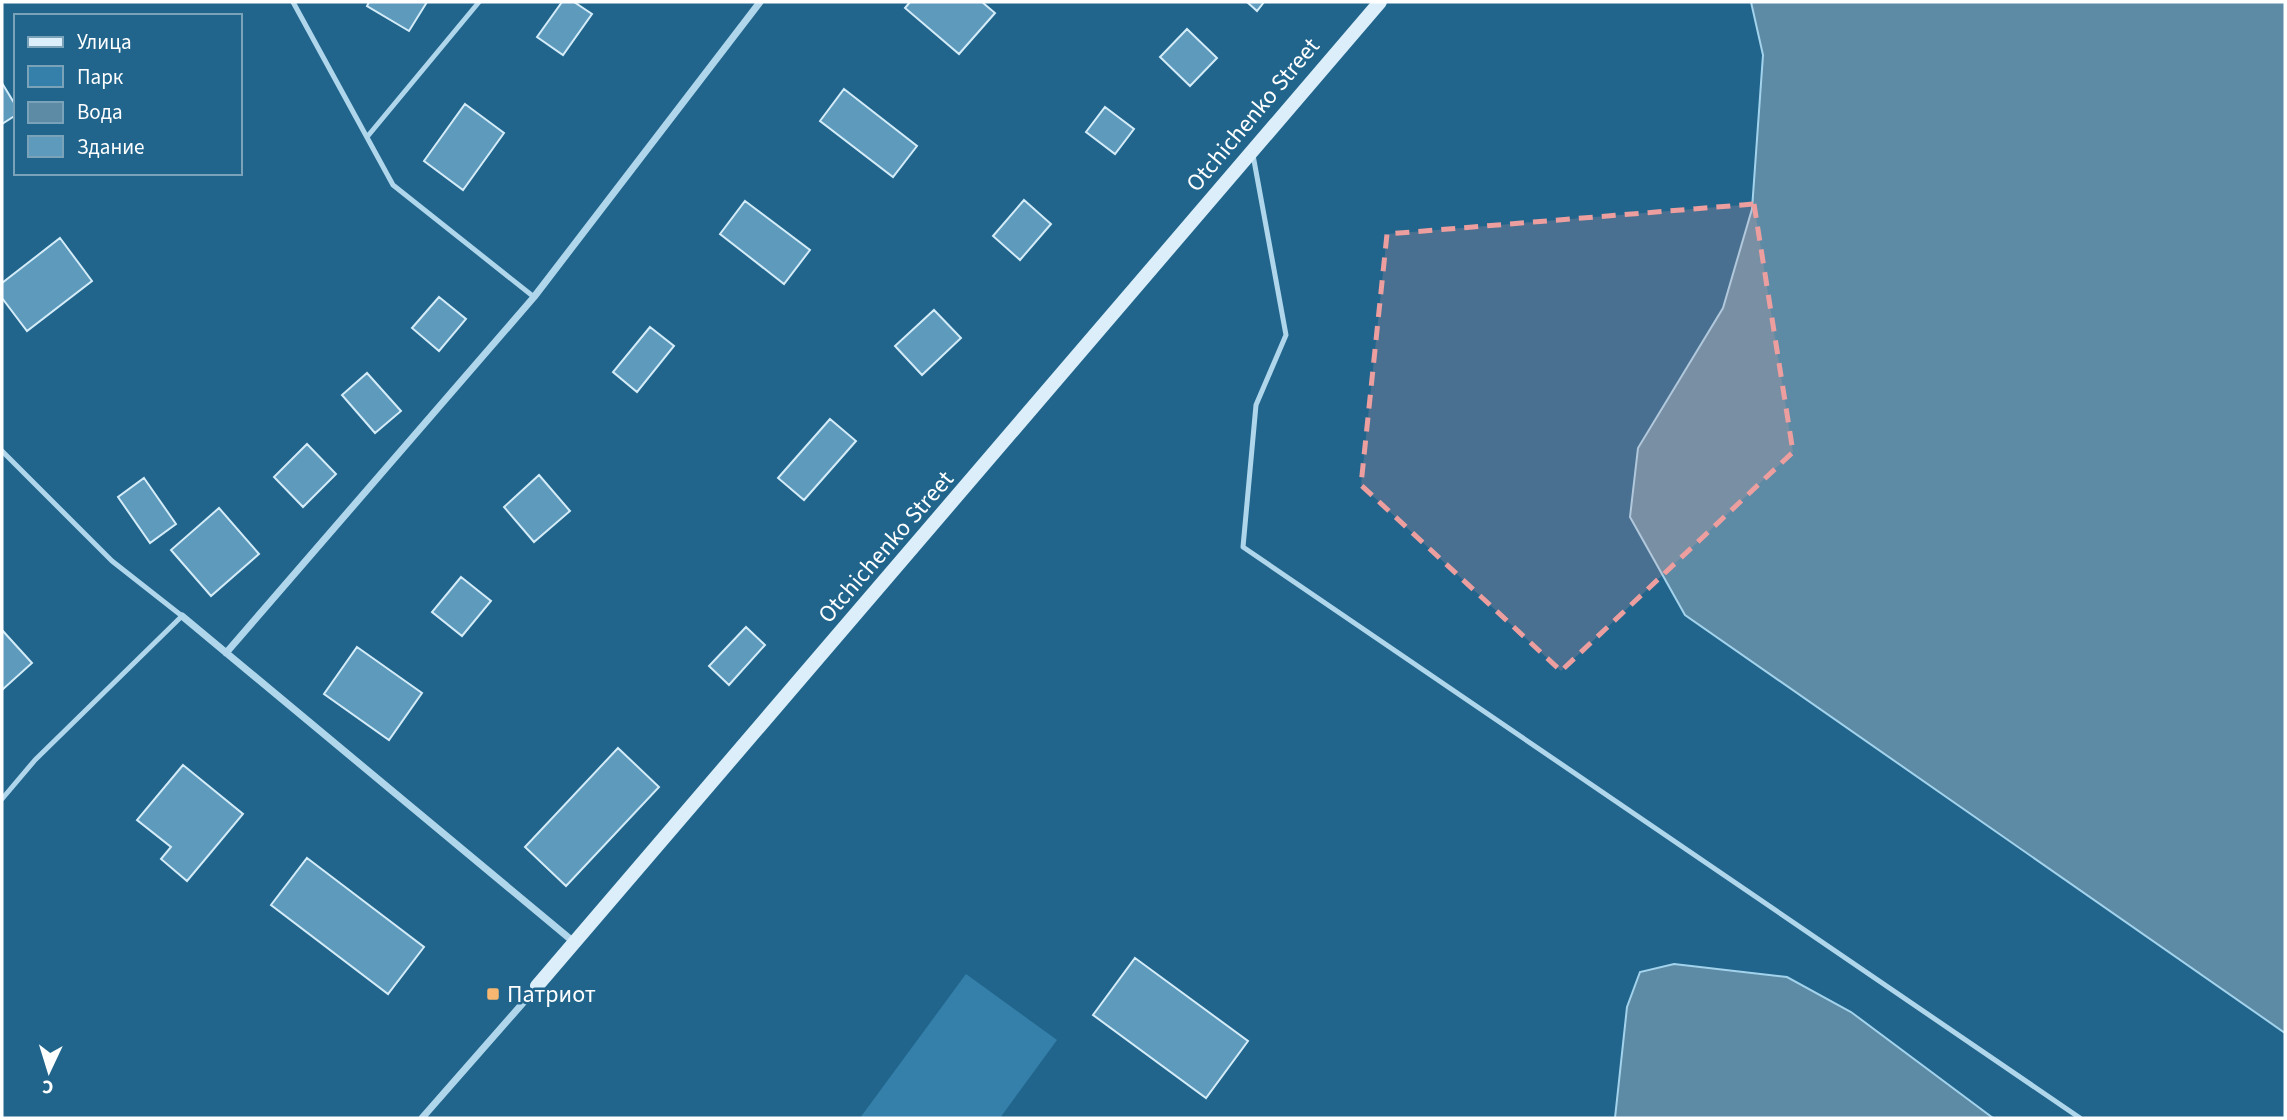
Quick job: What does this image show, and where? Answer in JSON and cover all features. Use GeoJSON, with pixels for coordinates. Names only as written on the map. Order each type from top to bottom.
{"type":"FeatureCollection","features":[{"type":"Feature","properties":{"kind":"street"},"geometry":{"type":"LineString","coordinates":[[226,653],[534,297],[760,2]]}},
{"type":"Feature","properties":{"kind":"street","name":"Otchichenko Street"},"geometry":{"type":"LineString","coordinates":[[422,1118],[576,944],[1380,2]]}},
{"type":"Feature","properties":{"kind":"street"},"geometry":{"type":"LineString","coordinates":[[182,616],[576,944]]}},
{"type":"Feature","properties":{"kind":"lane"},"geometry":{"type":"LineString","coordinates":[[293,2],[393,185],[534,297]]}},
{"type":"Feature","properties":{"kind":"lane"},"geometry":{"type":"LineString","coordinates":[[367,137],[479,2]]}},
{"type":"Feature","properties":{"kind":"lane"},"geometry":{"type":"LineString","coordinates":[[1252,152],[1286,335],[1256,405],[1243,547],[2080,1118]]}},
{"type":"Feature","properties":{"kind":"lane"},"geometry":{"type":"LineString","coordinates":[[2,451],[112,561],[182,616],[35,760],[2,799]]}},
{"type":"Feature","properties":{"kind":"highlighted area"},"geometry":{"type":"Polygon","coordinates":[[[1754,204],[1793,452],[1561,671],[1361,485],[1387,234],[1754,204]]]}},
{"type":"Feature","properties":{"kind":"green space"},"geometry":{"type":"Polygon","coordinates":[[[966,974],[1057,1040],[1000,1118],[860,1118],[966,974]]]}},
{"type":"Feature","properties":{"kind":"water"},"geometry":{"type":"Polygon","coordinates":[[[1751,2],[2285,2],[2285,1033],[1685,615],[1630,517],[1638,448],[1723,308],[1752,209],[1763,55],[1751,2]]]}},
{"type":"Feature","properties":{"kind":"water"},"geometry":{"type":"Polygon","coordinates":[[[1674,964],[1787,977],[1851,1012],[1993,1118],[1615,1118],[1627,1007],[1640,972],[1674,964]]]}},
{"type":"Feature","properties":{"kind":"building"},"geometry":{"type":"Polygon","coordinates":[[[369,2],[427,2],[409,31],[367,6],[369,2]]]}},
{"type":"Feature","properties":{"kind":"building"},"geometry":{"type":"Polygon","coordinates":[[[562,2],[574,2],[592,14],[563,55],[537,37],[562,2]]]}},
{"type":"Feature","properties":{"kind":"building"},"geometry":{"type":"Polygon","coordinates":[[[910,2],[982,2],[995,13],[959,54],[905,8],[910,2]]]}},
{"type":"Feature","properties":{"kind":"building"},"geometry":{"type":"Polygon","coordinates":[[[1247,2],[1264,2],[1257,11],[1247,2]]]}},
{"type":"Feature","properties":{"kind":"building"},"geometry":{"type":"Polygon","coordinates":[[[1187,29],[1217,58],[1190,86],[1160,57],[1187,29]]]}},
{"type":"Feature","properties":{"kind":"building"},"geometry":{"type":"Polygon","coordinates":[[[2,83],[14,103],[14,116],[2,124],[2,83]]]}},
{"type":"Feature","properties":{"kind":"building"},"geometry":{"type":"Polygon","coordinates":[[[844,89],[917,146],[893,177],[820,121],[844,89]]]}},
{"type":"Feature","properties":{"kind":"building"},"geometry":{"type":"Polygon","coordinates":[[[465,104],[504,133],[463,190],[424,161],[465,104]]]}},
{"type":"Feature","properties":{"kind":"building"},"geometry":{"type":"Polygon","coordinates":[[[1105,107],[1134,129],[1115,154],[1086,132],[1105,107]]]}},
{"type":"Feature","properties":{"kind":"building"},"geometry":{"type":"Polygon","coordinates":[[[1024,200],[1051,224],[1020,260],[993,236],[1024,200]]]}},
{"type":"Feature","properties":{"kind":"building"},"geometry":{"type":"Polygon","coordinates":[[[745,201],[810,250],[784,284],[720,234],[745,201]]]}},
{"type":"Feature","properties":{"kind":"building"},"geometry":{"type":"Polygon","coordinates":[[[60,238],[92,281],[27,331],[2,298],[2,283],[60,238]]]}},
{"type":"Feature","properties":{"kind":"building"},"geometry":{"type":"Polygon","coordinates":[[[439,297],[466,319],[439,351],[412,328],[439,297]]]}},
{"type":"Feature","properties":{"kind":"building"},"geometry":{"type":"Polygon","coordinates":[[[934,310],[961,338],[922,375],[895,346],[934,310]]]}},
{"type":"Feature","properties":{"kind":"building"},"geometry":{"type":"Polygon","coordinates":[[[650,327],[674,346],[637,392],[613,372],[650,327]]]}},
{"type":"Feature","properties":{"kind":"building"},"geometry":{"type":"Polygon","coordinates":[[[367,373],[401,411],[375,433],[342,395],[367,373]]]}},
{"type":"Feature","properties":{"kind":"building"},"geometry":{"type":"Polygon","coordinates":[[[830,419],[856,441],[804,500],[778,478],[830,419]]]}},
{"type":"Feature","properties":{"kind":"building"},"geometry":{"type":"Polygon","coordinates":[[[307,444],[336,474],[303,507],[274,477],[307,444]]]}},
{"type":"Feature","properties":{"kind":"building"},"geometry":{"type":"Polygon","coordinates":[[[539,475],[570,511],[534,542],[504,507],[539,475]]]}},
{"type":"Feature","properties":{"kind":"building"},"geometry":{"type":"Polygon","coordinates":[[[144,478],[176,524],[150,543],[118,497],[144,478]]]}},
{"type":"Feature","properties":{"kind":"building"},"geometry":{"type":"Polygon","coordinates":[[[219,508],[259,554],[211,596],[171,550],[219,508]]]}},
{"type":"Feature","properties":{"kind":"building"},"geometry":{"type":"Polygon","coordinates":[[[461,577],[491,601],[462,636],[432,612],[461,577]]]}},
{"type":"Feature","properties":{"kind":"building"},"geometry":{"type":"Polygon","coordinates":[[[746,627],[765,645],[729,685],[709,666],[746,627]]]}},
{"type":"Feature","properties":{"kind":"building"},"geometry":{"type":"Polygon","coordinates":[[[2,630],[32,663],[2,690],[2,630]]]}},
{"type":"Feature","properties":{"kind":"building"},"geometry":{"type":"Polygon","coordinates":[[[357,647],[422,693],[389,740],[324,694],[357,647]]]}},
{"type":"Feature","properties":{"kind":"building"},"geometry":{"type":"Polygon","coordinates":[[[618,748],[659,787],[566,886],[525,847],[618,748]]]}},
{"type":"Feature","properties":{"kind":"building"},"geometry":{"type":"Polygon","coordinates":[[[183,765],[243,814],[187,881],[161,859],[171,847],[137,820],[183,765]]]}},
{"type":"Feature","properties":{"kind":"building"},"geometry":{"type":"Polygon","coordinates":[[[307,858],[424,947],[388,994],[271,905],[307,858]]]}},
{"type":"Feature","properties":{"kind":"building"},"geometry":{"type":"Polygon","coordinates":[[[1135,958],[1248,1041],[1206,1098],[1093,1015],[1135,958]]]}},
{"type":"Feature","properties":{"kind":"place","name":"Патриот"},"geometry":{"type":"Point","coordinates":[493,994]}}]}
